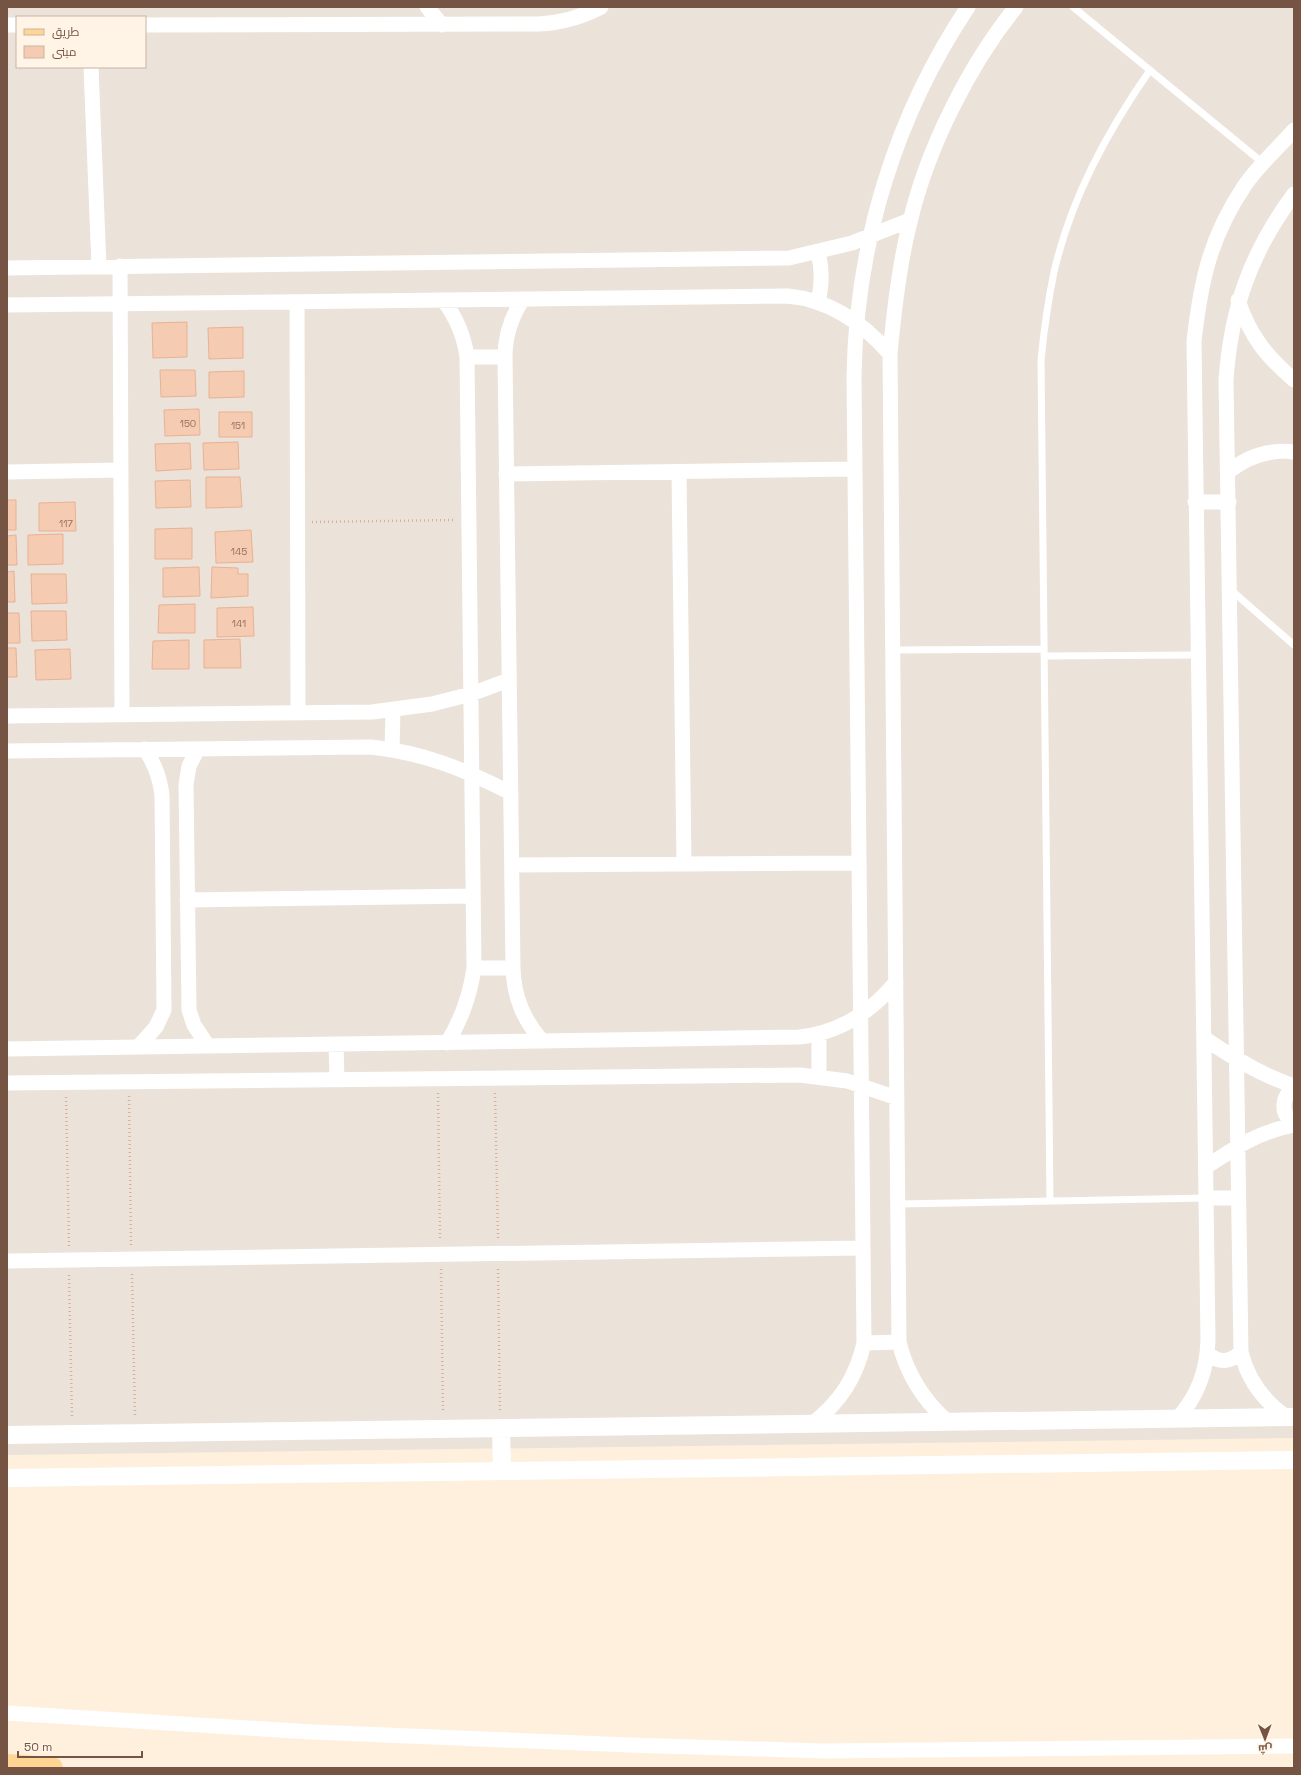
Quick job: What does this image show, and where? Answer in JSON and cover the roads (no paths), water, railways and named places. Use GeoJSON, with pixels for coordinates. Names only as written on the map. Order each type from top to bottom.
{"type":"FeatureCollection","features":[{"type":"Feature","properties":{"kind":"main road"},"geometry":{"type":"LineString","coordinates":[[7,1765],[52,1768]]}},
{"type":"Feature","properties":{"kind":"street"},"geometry":{"type":"LineString","coordinates":[[427,7],[442,25]]}},
{"type":"Feature","properties":{"kind":"street"},"geometry":{"type":"LineString","coordinates":[[146,25],[554,24],[575,19],[601,7]]}},
{"type":"Feature","properties":{"kind":"street"},"geometry":{"type":"LineString","coordinates":[[812,1424],[837,1402],[847,1389],[860,1359],[864,1343],[854,469],[854,376],[856,322],[869,238],[881,192],[908,119],[942,49],[968,7]]}},
{"type":"Feature","properties":{"kind":"street"},"geometry":{"type":"LineString","coordinates":[[948,1422],[928,1403],[916,1386],[907,1368],[899,1342],[894,650],[890,354],[899,278],[910,220],[924,177],[940,134],[960,92],[984,52],[1016,7]]}},
{"type":"Feature","properties":{"kind":"street"},"geometry":{"type":"LineString","coordinates":[[91,68],[98,267]]}},
{"type":"Feature","properties":{"kind":"street"},"geometry":{"type":"LineString","coordinates":[[1177,1419],[1187,1408],[1201,1382],[1208,1354],[1195,502],[1194,341],[1201,286],[1208,258],[1218,233],[1246,184],[1263,163],[1294,130]]}},
{"type":"Feature","properties":{"kind":"street"},"geometry":{"type":"LineString","coordinates":[[1291,1417],[1271,1405],[1257,1390],[1244,1365],[1241,1352],[1226,380],[1229,346],[1238,300],[1248,271],[1277,216],[1294,194]]}},
{"type":"Feature","properties":{"kind":"street"},"geometry":{"type":"LineString","coordinates":[[7,268],[789,258],[818,253],[869,238],[910,220]]}},
{"type":"Feature","properties":{"kind":"street"},"geometry":{"type":"LineString","coordinates":[[818,253],[822,272],[818,302]]}},
{"type":"Feature","properties":{"kind":"street"},"geometry":{"type":"LineString","coordinates":[[120,266],[122,715]]}},
{"type":"Feature","properties":{"kind":"street"},"geometry":{"type":"LineString","coordinates":[[7,305],[788,296],[803,297],[844,314],[869,332],[890,354]]}},
{"type":"Feature","properties":{"kind":"street"},"geometry":{"type":"LineString","coordinates":[[523,299],[516,309],[509,326],[505,344],[513,968],[515,988],[520,1007],[526,1019],[542,1041]]}},
{"type":"Feature","properties":{"kind":"street"},"geometry":{"type":"LineString","coordinates":[[443,300],[454,315],[462,332],[467,357],[474,968],[468,1000],[463,1015],[447,1042]]}},
{"type":"Feature","properties":{"kind":"street"},"geometry":{"type":"LineString","coordinates":[[1238,300],[1250,331],[1259,345],[1270,358],[1294,380]]}},
{"type":"Feature","properties":{"kind":"street"},"geometry":{"type":"LineString","coordinates":[[297,302],[298,713]]}},
{"type":"Feature","properties":{"kind":"street"},"geometry":{"type":"LineString","coordinates":[[467,357],[505,357]]}},
{"type":"Feature","properties":{"kind":"street"},"geometry":{"type":"LineString","coordinates":[[1228,472],[1239,463],[1253,456],[1268,452],[1294,452]]}},
{"type":"Feature","properties":{"kind":"street"},"geometry":{"type":"LineString","coordinates":[[506,474],[854,469]]}},
{"type":"Feature","properties":{"kind":"street"},"geometry":{"type":"LineString","coordinates":[[7,472],[121,470]]}},
{"type":"Feature","properties":{"kind":"street"},"geometry":{"type":"LineString","coordinates":[[679,472],[684,864]]}},
{"type":"Feature","properties":{"kind":"street"},"geometry":{"type":"LineString","coordinates":[[1195,502],[1229,502]]}},
{"type":"Feature","properties":{"kind":"street"},"geometry":{"type":"LineString","coordinates":[[7,716],[393,711],[432,704],[471,694],[509,680]]}},
{"type":"Feature","properties":{"kind":"street"},"geometry":{"type":"LineString","coordinates":[[392,749],[393,711]]}},
{"type":"Feature","properties":{"kind":"street"},"geometry":{"type":"LineString","coordinates":[[7,751],[371,746],[392,749],[433,759],[472,773],[510,793]]}},
{"type":"Feature","properties":{"kind":"street"},"geometry":{"type":"LineString","coordinates":[[138,1047],[156,1027],[164,1010],[162,795],[157,771],[145,749]]}},
{"type":"Feature","properties":{"kind":"street"},"geometry":{"type":"LineString","coordinates":[[198,749],[189,766],[186,795],[189,1010],[194,1026],[208,1046]]}},
{"type":"Feature","properties":{"kind":"street"},"geometry":{"type":"LineString","coordinates":[[162,795],[186,795]]}},
{"type":"Feature","properties":{"kind":"street"},"geometry":{"type":"LineString","coordinates":[[512,865],[859,863]]}},
{"type":"Feature","properties":{"kind":"street"},"geometry":{"type":"LineString","coordinates":[[187,900],[473,896]]}},
{"type":"Feature","properties":{"kind":"street"},"geometry":{"type":"LineString","coordinates":[[474,968],[513,968]]}},
{"type":"Feature","properties":{"kind":"street"},"geometry":{"type":"LineString","coordinates":[[7,1050],[799,1037],[833,1030],[860,1016],[874,1006],[896,982]]}},
{"type":"Feature","properties":{"kind":"street"},"geometry":{"type":"LineString","coordinates":[[164,1010],[189,1010]]}},
{"type":"Feature","properties":{"kind":"street"},"geometry":{"type":"LineString","coordinates":[[819,1034],[819,1077]]}},
{"type":"Feature","properties":{"kind":"street"},"geometry":{"type":"LineString","coordinates":[[1204,1038],[1236,1060],[1294,1087],[1285,1098],[1283,1106],[1285,1114],[1294,1124],[1266,1132],[1237,1145],[1206,1166]]}},
{"type":"Feature","properties":{"kind":"street"},"geometry":{"type":"LineString","coordinates":[[336,1044],[337,1080]]}},
{"type":"Feature","properties":{"kind":"street"},"geometry":{"type":"LineString","coordinates":[[7,1083],[800,1076],[819,1077],[861,1084],[897,1098]]}},
{"type":"Feature","properties":{"kind":"street"},"geometry":{"type":"LineString","coordinates":[[1206,1198],[1238,1198]]}},
{"type":"Feature","properties":{"kind":"street"},"geometry":{"type":"LineString","coordinates":[[7,1261],[863,1248]]}},
{"type":"Feature","properties":{"kind":"street"},"geometry":{"type":"LineString","coordinates":[[864,1343],[899,1342]]}},
{"type":"Feature","properties":{"kind":"street"},"geometry":{"type":"LineString","coordinates":[[1208,1354],[1221,1361],[1228,1361],[1235,1358],[1241,1352]]}},
{"type":"Feature","properties":{"kind":"street"},"geometry":{"type":"LineString","coordinates":[[7,1435],[1291,1417]]}},
{"type":"Feature","properties":{"kind":"street"},"geometry":{"type":"LineString","coordinates":[[501,1428],[502,1470]]}},
{"type":"Feature","properties":{"kind":"street"},"geometry":{"type":"LineString","coordinates":[[7,1478],[1294,1460]]}},
{"type":"Feature","properties":{"kind":"street"},"geometry":{"type":"LineString","coordinates":[[7,1713],[312,1732],[613,1745],[823,1751],[1294,1746]]}},
{"type":"Feature","properties":{"kind":"lane"},"geometry":{"type":"LineString","coordinates":[[1073,7],[1263,163]]}},
{"type":"Feature","properties":{"kind":"lane"},"geometry":{"type":"LineString","coordinates":[[1050,1201],[1041,360],[1046,315],[1057,264],[1067,228],[1083,186],[1102,145],[1150,70]]}},
{"type":"Feature","properties":{"kind":"lane"},"geometry":{"type":"LineString","coordinates":[[1230,588],[1294,644]]}},
{"type":"Feature","properties":{"kind":"lane"},"geometry":{"type":"LineString","coordinates":[[894,650],[1198,655]]}},
{"type":"Feature","properties":{"kind":"lane"},"geometry":{"type":"LineString","coordinates":[[898,1204],[1206,1198]]}}]}
